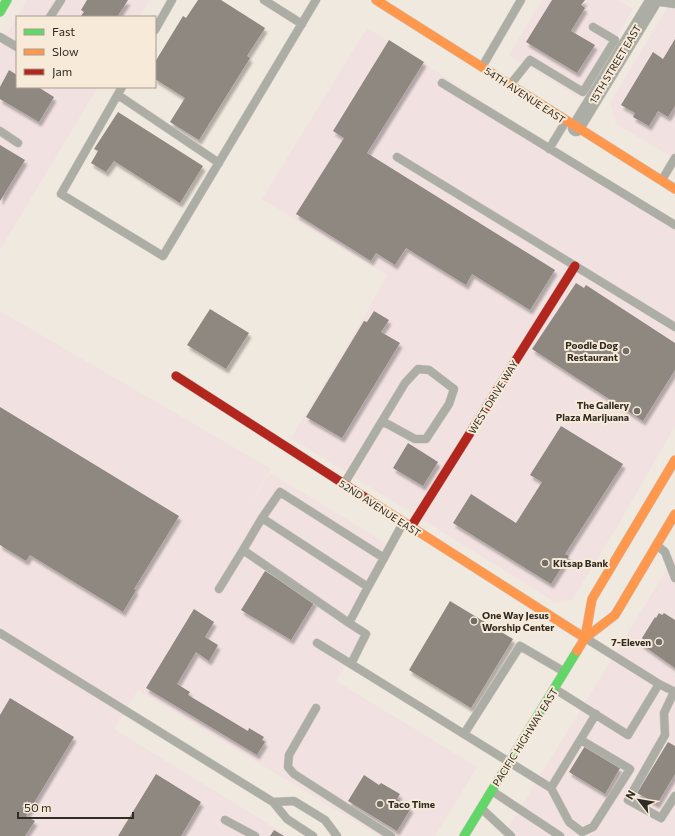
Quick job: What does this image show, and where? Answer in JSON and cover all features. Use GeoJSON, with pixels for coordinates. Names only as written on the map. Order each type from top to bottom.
{"type":"FeatureCollection","features":[{"type":"Feature","properties":{"kind":"main road"},"geometry":{"type":"LineString","coordinates":[[0,12],[7,0]]}},
{"type":"Feature","properties":{"kind":"main road","name":"54TH AVENUE EAST"},"geometry":{"type":"LineString","coordinates":[[376,0],[675,189]]}},
{"type":"Feature","properties":{"kind":"main road","name":"WEST DRIVE WAY"},"geometry":{"type":"LineString","coordinates":[[407,525],[576,266]]}},
{"type":"Feature","properties":{"kind":"main road","name":"52ND AVENUE EAST"},"geometry":{"type":"LineString","coordinates":[[176,376],[585,638]]}},
{"type":"Feature","properties":{"kind":"main road","name":"PACIFIC HIGHWAY EAST"},"geometry":{"type":"LineString","coordinates":[[464,836],[585,638],[592,599],[675,460]]}},
{"type":"Feature","properties":{"kind":"main road","name":"PACIFIC HIGHWAY EAST"},"geometry":{"type":"LineString","coordinates":[[585,638],[614,615],[675,514]]}},
{"type":"Feature","properties":{"kind":"street","name":"15TH STREET EAST"},"geometry":{"type":"LineString","coordinates":[[571,124],[620,44],[654,1]]}},
{"type":"Feature","properties":{"kind":"lane"},"geometry":{"type":"LineString","coordinates":[[51,16],[61,0]]}},
{"type":"Feature","properties":{"kind":"lane"},"geometry":{"type":"LineString","coordinates":[[156,28],[172,0]]}},
{"type":"Feature","properties":{"kind":"lane"},"geometry":{"type":"LineString","coordinates":[[264,0],[302,24]]}},
{"type":"Feature","properties":{"kind":"lane"},"geometry":{"type":"LineString","coordinates":[[122,88],[61,194],[164,256],[316,0]]}},
{"type":"Feature","properties":{"kind":"lane"},"geometry":{"type":"LineString","coordinates":[[482,67],[521,0]]}},
{"type":"Feature","properties":{"kind":"lane"},"geometry":{"type":"LineString","coordinates":[[654,1],[675,4]]}},
{"type":"Feature","properties":{"kind":"lane"},"geometry":{"type":"LineString","coordinates":[[510,85],[530,60],[583,92],[620,44],[593,26]]}},
{"type":"Feature","properties":{"kind":"lane"},"geometry":{"type":"LineString","coordinates":[[0,38],[16,46]]}},
{"type":"Feature","properties":{"kind":"lane"},"geometry":{"type":"LineString","coordinates":[[442,83],[675,225]]}},
{"type":"Feature","properties":{"kind":"lane"},"geometry":{"type":"LineString","coordinates":[[118,95],[219,163]]}},
{"type":"Feature","properties":{"kind":"lane"},"geometry":{"type":"LineString","coordinates":[[549,148],[571,124]]}},
{"type":"Feature","properties":{"kind":"lane"},"geometry":{"type":"LineString","coordinates":[[0,132],[18,143]]}},
{"type":"Feature","properties":{"kind":"lane"},"geometry":{"type":"LineString","coordinates":[[397,157],[675,327]]}},
{"type":"Feature","properties":{"kind":"lane"},"geometry":{"type":"LineString","coordinates":[[662,180],[675,158]]}},
{"type":"Feature","properties":{"kind":"lane"},"geometry":{"type":"LineString","coordinates":[[344,484],[382,421],[405,383],[418,370],[429,370],[454,389],[449,404],[426,439],[416,439],[382,421]]}},
{"type":"Feature","properties":{"kind":"lane"},"geometry":{"type":"LineString","coordinates":[[219,589],[262,518],[280,492],[384,558]]}},
{"type":"Feature","properties":{"kind":"lane"},"geometry":{"type":"LineString","coordinates":[[262,518],[368,587]]}},
{"type":"Feature","properties":{"kind":"lane"},"geometry":{"type":"LineString","coordinates":[[349,623],[384,558],[407,525]]}},
{"type":"Feature","properties":{"kind":"lane"},"geometry":{"type":"LineString","coordinates":[[656,545],[665,552],[675,578]]}},
{"type":"Feature","properties":{"kind":"lane"},"geometry":{"type":"LineString","coordinates":[[243,550],[366,634],[351,664]]}},
{"type":"Feature","properties":{"kind":"lane"},"geometry":{"type":"LineString","coordinates":[[0,634],[273,802],[287,819],[313,836]]}},
{"type":"Feature","properties":{"kind":"lane"},"geometry":{"type":"LineString","coordinates":[[585,638],[659,684],[675,692],[664,713],[665,735],[628,800],[661,818],[675,796]]}},
{"type":"Feature","properties":{"kind":"lane"},"geometry":{"type":"LineString","coordinates":[[317,643],[551,788],[569,822],[582,832],[593,827],[630,768],[581,740]]}},
{"type":"Feature","properties":{"kind":"lane"},"geometry":{"type":"LineString","coordinates":[[464,734],[520,646],[565,672]]}},
{"type":"Feature","properties":{"kind":"lane"},"geometry":{"type":"LineString","coordinates":[[555,688],[628,735],[659,684]]}},
{"type":"Feature","properties":{"kind":"lane"},"geometry":{"type":"LineString","coordinates":[[316,708],[289,756],[288,767],[294,774],[391,836]]}},
{"type":"Feature","properties":{"kind":"lane"},"geometry":{"type":"LineString","coordinates":[[551,788],[596,714]]}},
{"type":"Feature","properties":{"kind":"lane"},"geometry":{"type":"LineString","coordinates":[[492,791],[560,836]]}},
{"type":"Feature","properties":{"kind":"lane"},"geometry":{"type":"LineString","coordinates":[[273,802],[294,801],[325,820],[337,836]]}},
{"type":"Feature","properties":{"kind":"lane"},"geometry":{"type":"LineString","coordinates":[[481,808],[511,836]]}},
{"type":"Feature","properties":{"kind":"lane"},"geometry":{"type":"LineString","coordinates":[[225,820],[255,836]]}},
{"type":"Feature","properties":{"kind":"shaded area"},"geometry":{"type":"Polygon","coordinates":[[[27,0],[150,0],[140,16],[18,16],[27,0]]]}},
{"type":"Feature","properties":{"kind":"shaded area"},"geometry":{"type":"Polygon","coordinates":[[[542,0],[618,0],[633,9],[580,98],[509,55],[542,0]]]}},
{"type":"Feature","properties":{"kind":"shaded area"},"geometry":{"type":"Polygon","coordinates":[[[672,0],[675,0],[675,159],[616,124],[610,103],[672,0]]]}},
{"type":"Feature","properties":{"kind":"shaded area"},"geometry":{"type":"Polygon","coordinates":[[[16,19],[16,88],[97,88],[0,250],[0,46],[16,19]]]}},
{"type":"Feature","properties":{"kind":"shaded area"},"geometry":{"type":"Polygon","coordinates":[[[367,28],[675,223],[675,426],[617,527],[572,600],[555,602],[291,438],[363,319],[387,275],[262,199],[367,28]]]}},
{"type":"Feature","properties":{"kind":"shaded area"},"geometry":{"type":"Polygon","coordinates":[[[0,311],[271,469],[238,524],[270,473],[391,546],[344,623],[364,635],[336,681],[477,767],[435,836],[379,836],[138,690],[114,729],[288,836],[0,836],[0,311]]]}},
{"type":"Feature","properties":{"kind":"shaded area"},"geometry":{"type":"Polygon","coordinates":[[[675,556],[675,836],[503,836],[675,556]]]}},
{"type":"Feature","properties":{"kind":"building"},"geometry":{"type":"Polygon","coordinates":[[[87,0],[128,0],[118,16],[81,16],[84,12],[81,10],[87,0]]]}},
{"type":"Feature","properties":{"kind":"building"},"geometry":{"type":"Polygon","coordinates":[[[198,0],[221,0],[265,28],[247,56],[250,58],[199,140],[170,122],[185,98],[156,80],[156,60],[183,16],[186,18],[198,0]]]}},
{"type":"Feature","properties":{"kind":"building"},"geometry":{"type":"Polygon","coordinates":[[[552,0],[585,0],[581,5],[585,8],[571,31],[595,45],[577,73],[526,42],[552,0]]]}},
{"type":"Feature","properties":{"kind":"building"},"geometry":{"type":"Polygon","coordinates":[[[675,39],[675,106],[668,117],[658,111],[649,126],[633,117],[635,113],[621,105],[653,52],[663,59],[675,39]]]}},
{"type":"Feature","properties":{"kind":"building"},"geometry":{"type":"Polygon","coordinates":[[[389,40],[424,62],[367,153],[555,270],[530,310],[472,274],[466,285],[406,248],[395,265],[376,253],[371,261],[296,214],[344,138],[333,131],[389,40]]]}},
{"type":"Feature","properties":{"kind":"building"},"geometry":{"type":"Polygon","coordinates":[[[9,70],[16,74],[16,88],[40,88],[54,97],[39,122],[0,99],[0,87],[9,70]]]}},
{"type":"Feature","properties":{"kind":"building"},"geometry":{"type":"Polygon","coordinates":[[[118,112],[203,166],[180,203],[114,161],[106,172],[91,163],[98,151],[94,149],[118,112]]]}},
{"type":"Feature","properties":{"kind":"building"},"geometry":{"type":"Polygon","coordinates":[[[0,145],[25,160],[0,201],[0,145]]]}},
{"type":"Feature","properties":{"kind":"building"},"geometry":{"type":"Polygon","coordinates":[[[576,283],[584,288],[586,285],[675,343],[675,370],[643,421],[532,349],[576,283]]]}},
{"type":"Feature","properties":{"kind":"building"},"geometry":{"type":"Polygon","coordinates":[[[210,309],[249,333],[226,369],[187,345],[210,309]]]}},
{"type":"Feature","properties":{"kind":"building"},"geometry":{"type":"Polygon","coordinates":[[[374,311],[389,320],[381,332],[400,343],[342,438],[306,417],[364,321],[367,322],[374,311]]]}},
{"type":"Feature","properties":{"kind":"building"},"geometry":{"type":"Polygon","coordinates":[[[0,407],[179,516],[134,589],[136,590],[123,612],[30,555],[26,561],[0,545],[0,407]]]}},
{"type":"Feature","properties":{"kind":"building"},"geometry":{"type":"Polygon","coordinates":[[[561,426],[623,464],[565,554],[569,556],[551,584],[453,523],[471,494],[516,523],[542,482],[530,475],[561,426]]]}},
{"type":"Feature","properties":{"kind":"building"},"geometry":{"type":"Polygon","coordinates":[[[408,443],[438,462],[423,486],[393,468],[408,443]]]}},
{"type":"Feature","properties":{"kind":"building"},"geometry":{"type":"Polygon","coordinates":[[[265,571],[315,601],[291,640],[241,610],[265,571]]]}},
{"type":"Feature","properties":{"kind":"building"},"geometry":{"type":"Polygon","coordinates":[[[450,601],[513,639],[471,708],[409,670],[450,601]]]}},
{"type":"Feature","properties":{"kind":"building"},"geometry":{"type":"Polygon","coordinates":[[[194,609],[214,622],[205,637],[218,645],[209,661],[196,652],[177,684],[190,692],[188,695],[248,731],[249,728],[264,737],[262,740],[265,742],[257,755],[146,688],[194,609]]]}},
{"type":"Feature","properties":{"kind":"building","name":"7-Eleven"},"geometry":{"type":"Polygon","coordinates":[[[659,613],[662,615],[664,613],[675,620],[675,668],[641,644],[642,638],[659,613]]]}},
{"type":"Feature","properties":{"kind":"building"},"geometry":{"type":"Polygon","coordinates":[[[10,698],[74,737],[26,816],[35,821],[25,836],[0,836],[0,715],[10,698]]]}},
{"type":"Feature","properties":{"kind":"building"},"geometry":{"type":"Polygon","coordinates":[[[668,742],[675,746],[675,774],[657,804],[637,793],[668,742]]]}},
{"type":"Feature","properties":{"kind":"building"},"geometry":{"type":"Polygon","coordinates":[[[585,746],[620,768],[605,794],[569,772],[585,746]]]}},
{"type":"Feature","properties":{"kind":"building"},"geometry":{"type":"Polygon","coordinates":[[[156,774],[201,802],[181,836],[118,836],[156,774]]]}},
{"type":"Feature","properties":{"kind":"building","name":"Taco Time"},"geometry":{"type":"Polygon","coordinates":[[[364,775],[379,785],[381,783],[400,794],[397,799],[411,808],[397,831],[348,801],[364,775]]]}},
{"type":"Feature","properties":{"kind":"building"},"geometry":{"type":"Polygon","coordinates":[[[274,830],[284,836],[270,836],[274,830]]]}},
{"type":"Feature","properties":{"kind":"traffic: fast"},"geometry":{"type":"LineString","coordinates":[[0,12],[7,0]]}},
{"type":"Feature","properties":{"kind":"traffic: fast"},"geometry":{"type":"LineString","coordinates":[[464,836],[577,651]]}},
{"type":"Feature","properties":{"kind":"traffic: slow"},"geometry":{"type":"LineString","coordinates":[[376,0],[675,189]]}},
{"type":"Feature","properties":{"kind":"traffic: slow"},"geometry":{"type":"LineString","coordinates":[[585,638],[592,599],[675,460]]}},
{"type":"Feature","properties":{"kind":"traffic: slow"},"geometry":{"type":"LineString","coordinates":[[369,500],[585,638]]}},
{"type":"Feature","properties":{"kind":"traffic: slow"},"geometry":{"type":"LineString","coordinates":[[577,651],[585,638],[615,615],[675,514]]}},
{"type":"Feature","properties":{"kind":"traffic: jam"},"geometry":{"type":"LineString","coordinates":[[411,527],[575,266]]}},
{"type":"Feature","properties":{"kind":"traffic: jam"},"geometry":{"type":"LineString","coordinates":[[176,376],[369,500]]}},
{"type":"Feature","properties":{"kind":"place","name":"Poodle Dog Restaurant"},"geometry":{"type":"Point","coordinates":[626,351]}},
{"type":"Feature","properties":{"kind":"place","name":"The Gallery Plaza Marijuana"},"geometry":{"type":"Point","coordinates":[637,411]}},
{"type":"Feature","properties":{"kind":"place","name":"Kitsap Bank"},"geometry":{"type":"Point","coordinates":[545,563]}},
{"type":"Feature","properties":{"kind":"place","name":"One Way Jesus Worship Center"},"geometry":{"type":"Point","coordinates":[474,621]}},
{"type":"Feature","properties":{"kind":"place","name":"7-Eleven"},"geometry":{"type":"Point","coordinates":[659,642]}},
{"type":"Feature","properties":{"kind":"place","name":"Taco Time"},"geometry":{"type":"Point","coordinates":[380,804]}}]}
